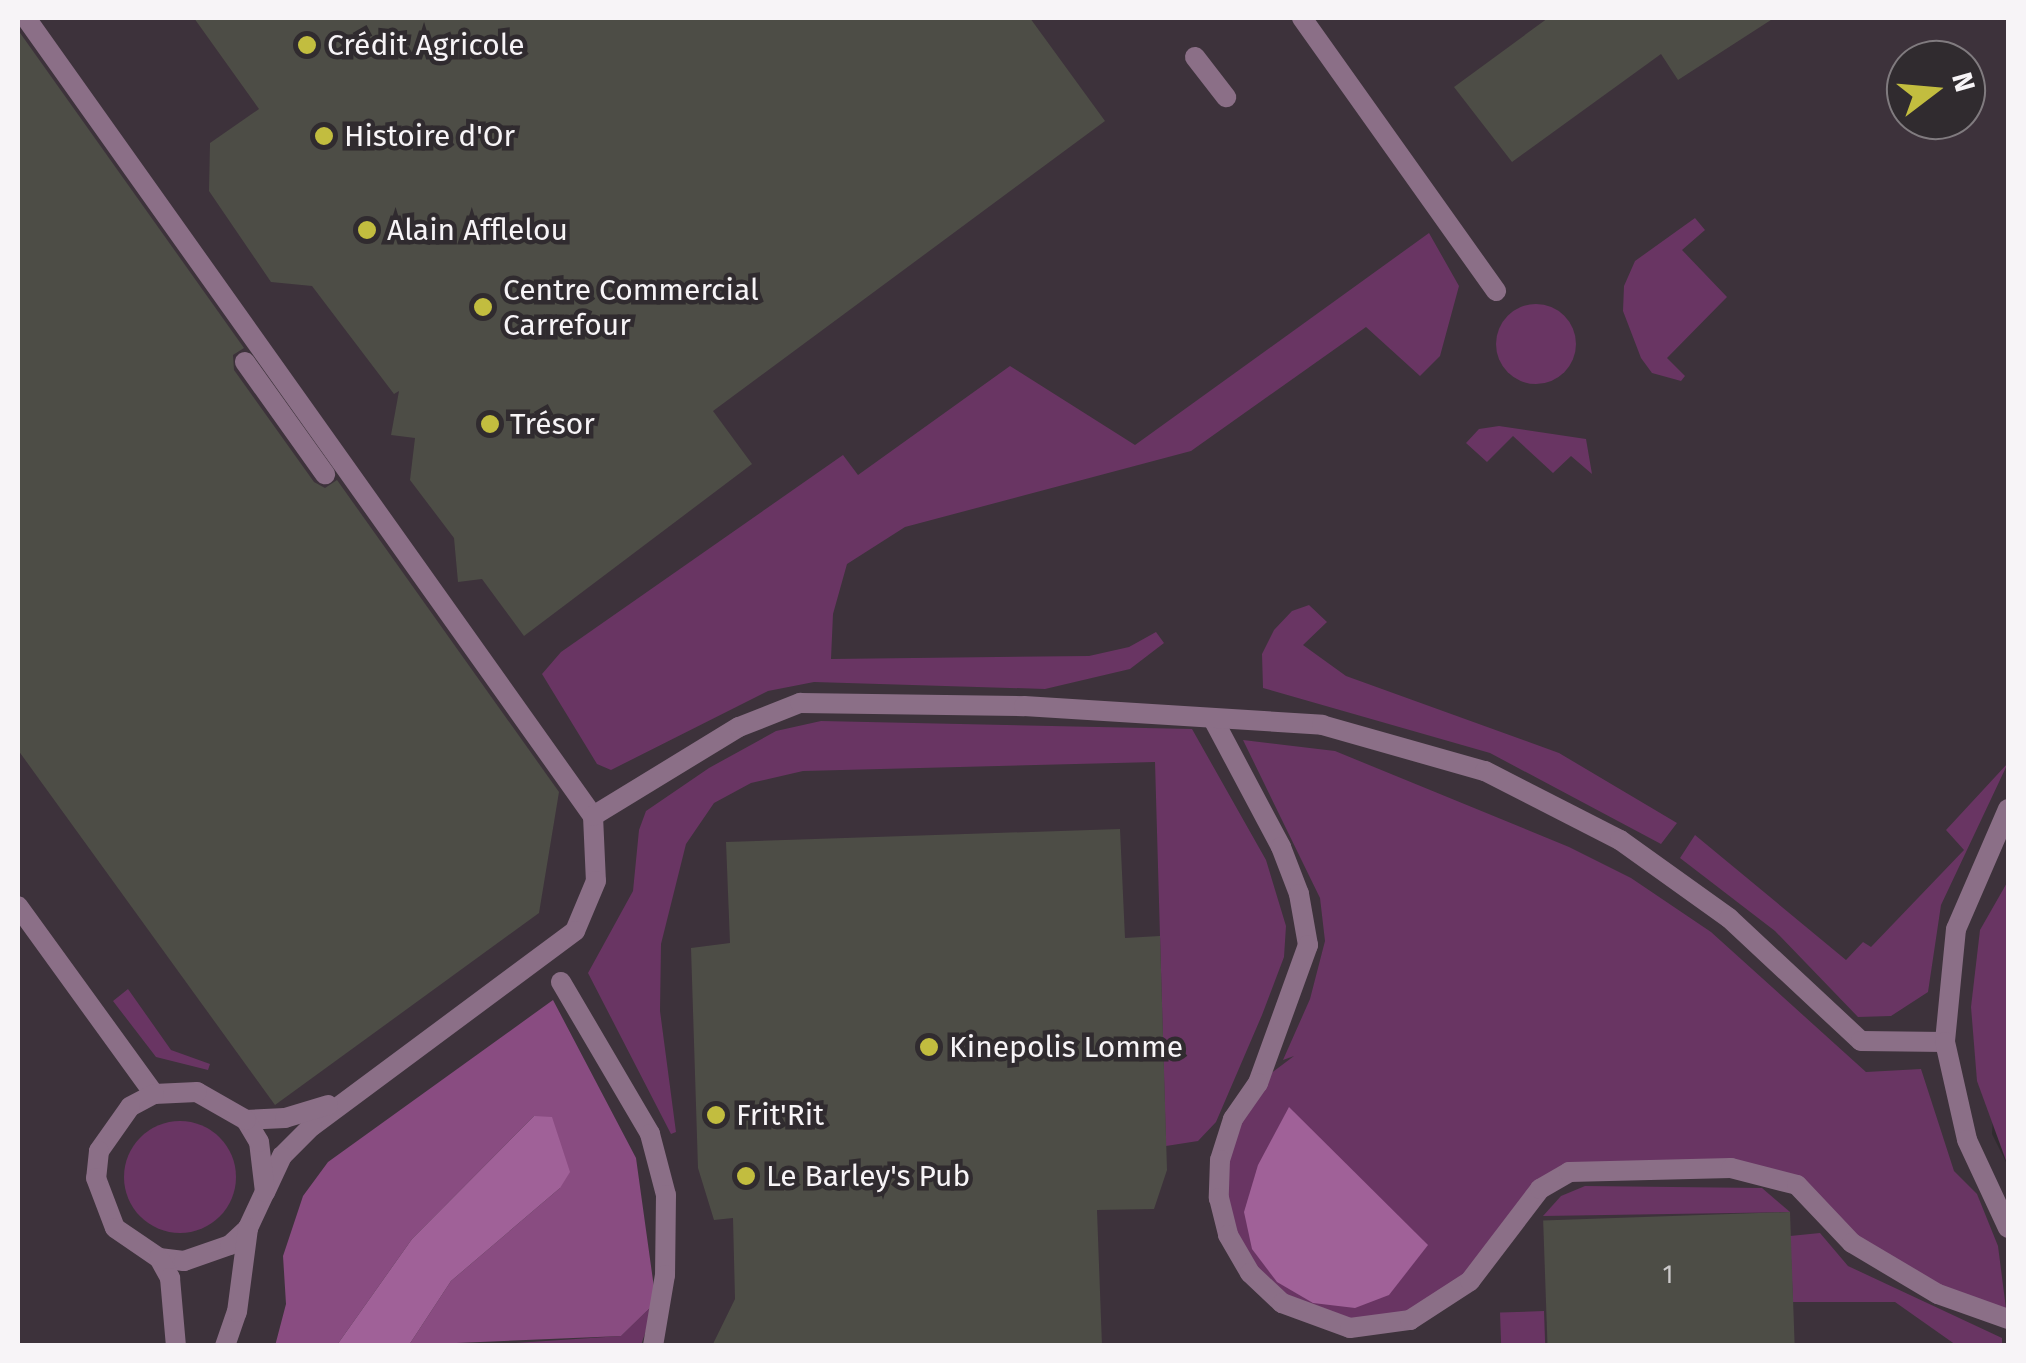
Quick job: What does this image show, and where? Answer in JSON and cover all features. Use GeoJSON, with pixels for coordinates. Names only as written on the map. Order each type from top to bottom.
{"type":"FeatureCollection","features":[{"type":"Feature","properties":{"kind":"street"},"geometry":{"type":"LineString","coordinates":[[26,18],[479,650],[593,816],[596,881],[575,931],[353,1093],[292,1144],[248,1228],[237,1312],[225,1346]]}},
{"type":"Feature","properties":{"kind":"street"},"geometry":{"type":"LineString","coordinates":[[1302,18],[1496,290]]}},
{"type":"Feature","properties":{"kind":"street"},"geometry":{"type":"LineString","coordinates":[[1194,57],[1226,97]]}},
{"type":"Feature","properties":{"kind":"street"},"geometry":{"type":"LineString","coordinates":[[245,362],[325,474]]}},
{"type":"Feature","properties":{"kind":"street"},"geometry":{"type":"LineString","coordinates":[[593,816],[738,727],[800,702],[1024,706],[1322,725],[1485,771],[1664,867],[1762,945],[1846,1032],[1880,1046],[1945,1042]]}},
{"type":"Feature","properties":{"kind":"street"},"geometry":{"type":"LineString","coordinates":[[1214,719],[1280,846],[1299,894],[1308,945],[1258,1083],[1233,1119],[1220,1160],[1219,1198],[1228,1235],[1250,1273],[1282,1304],[1350,1328],[1410,1320],[1470,1281],[1540,1189],[1569,1172],[1731,1168],[1797,1185],[1852,1243],[1938,1294],[2008,1320]]}},
{"type":"Feature","properties":{"kind":"street"},"geometry":{"type":"LineString","coordinates":[[2008,809],[1956,929],[1945,1042],[1967,1140],[2008,1228]]}},
{"type":"Feature","properties":{"kind":"street"},"geometry":{"type":"LineString","coordinates":[[18,906],[154,1094]]}},
{"type":"Feature","properties":{"kind":"street"},"geometry":{"type":"LineString","coordinates":[[561,982],[650,1134],[666,1195],[665,1275],[653,1346]]}},
{"type":"Feature","properties":{"kind":"street"},"geometry":{"type":"LineString","coordinates":[[176,1346],[176,1293],[159,1258],[114,1228],[96,1178],[111,1126],[154,1094],[196,1092],[246,1120],[259,1142],[265,1192]]}},
{"type":"Feature","properties":{"kind":"street"},"geometry":{"type":"LineString","coordinates":[[246,1120],[304,1114],[353,1093]]}},
{"type":"Feature","properties":{"kind":"street"},"geometry":{"type":"LineString","coordinates":[[159,1258],[208,1256],[248,1228]]}},
{"type":"Feature","properties":{"kind":"shaded area"},"geometry":{"type":"Polygon","coordinates":[[[18,18],[2008,18],[2008,882],[1992,1134],[2008,1166],[2008,1345],[18,1345],[18,18]]]}},
{"type":"Feature","properties":{"kind":"shaded area"},"geometry":{"type":"Polygon","coordinates":[[[1695,218],[1705,230],[1682,250],[1727,297],[1667,358],[1685,376],[1681,381],[1652,373],[1641,358],[1623,311],[1624,286],[1635,261],[1695,218]]]}},
{"type":"Feature","properties":{"kind":"shaded area"},"geometry":{"type":"Polygon","coordinates":[[[1429,233],[1459,286],[1440,356],[1420,376],[1366,327],[1191,451],[905,527],[847,564],[833,614],[831,659],[1089,656],[1129,647],[1156,632],[1164,643],[1130,669],[1045,689],[814,682],[768,691],[611,770],[597,764],[542,674],[561,652],[843,455],[858,475],[1010,366],[1135,445],[1429,233]]]}},
{"type":"Feature","properties":{"kind":"shaded area"},"geometry":{"type":"Polygon","coordinates":[[[1536,304],[1551,307],[1564,316],[1573,329],[1573,359],[1564,372],[1551,381],[1536,384],[1521,381],[1508,372],[1499,359],[1496,344],[1499,329],[1508,316],[1521,307],[1536,304]]]}},
{"type":"Feature","properties":{"kind":"shaded area"},"geometry":{"type":"Polygon","coordinates":[[[1499,426],[1586,439],[1592,474],[1571,456],[1553,473],[1513,436],[1487,462],[1466,443],[1479,429],[1499,426]]]}},
{"type":"Feature","properties":{"kind":"shaded area"},"geometry":{"type":"Polygon","coordinates":[[[1309,605],[1327,622],[1303,645],[1346,676],[1559,753],[1677,823],[1661,844],[1490,753],[1263,688],[1262,654],[1274,630],[1292,611],[1309,605]]]}},
{"type":"Feature","properties":{"kind":"shaded area"},"geometry":{"type":"Polygon","coordinates":[[[821,721],[1192,729],[1266,860],[1286,926],[1284,957],[1262,1015],[1216,1122],[1198,1141],[1166,1146],[1155,762],[803,771],[751,783],[714,803],[686,844],[661,944],[660,1011],[676,1132],[671,1134],[588,973],[633,891],[639,830],[646,811],[709,768],[776,731],[821,721]]]}},
{"type":"Feature","properties":{"kind":"shaded area"},"geometry":{"type":"Polygon","coordinates":[[[1243,740],[1335,751],[1569,847],[1631,878],[1711,932],[1866,1072],[1921,1069],[1954,1171],[1977,1194],[1998,1246],[2008,1324],[1852,1243],[1797,1185],[1731,1168],[1569,1172],[1470,1281],[1381,1327],[1282,1303],[1228,1235],[1220,1160],[1258,1083],[1294,1056],[1283,1060],[1310,999],[1325,941],[1320,898],[1243,740]]]}},
{"type":"Feature","properties":{"kind":"shaded area"},"geometry":{"type":"Polygon","coordinates":[[[2008,763],[1941,905],[1928,992],[1891,1016],[1858,1017],[1775,931],[1680,858],[1695,835],[1846,960],[1863,942],[1871,947],[1964,850],[1946,830],[2008,763]]]}},
{"type":"Feature","properties":{"kind":"shaded area"},"geometry":{"type":"Polygon","coordinates":[[[2008,881],[2008,1166],[1977,1081],[1971,1007],[1980,930],[2008,881]]]}},
{"type":"Feature","properties":{"kind":"shaded area"},"geometry":{"type":"Polygon","coordinates":[[[128,989],[171,1050],[210,1064],[208,1070],[156,1057],[113,1001],[128,989]]]}},
{"type":"Feature","properties":{"kind":"shaded area"},"geometry":{"type":"Polygon","coordinates":[[[553,1000],[636,1158],[656,1302],[621,1336],[409,1345],[451,1281],[560,1188],[534,1116],[412,1239],[337,1345],[275,1346],[286,1304],[283,1256],[303,1196],[328,1162],[553,1000]]]}},
{"type":"Feature","properties":{"kind":"shaded area"},"geometry":{"type":"Polygon","coordinates":[[[1289,1107],[1428,1245],[1389,1295],[1355,1308],[1313,1303],[1277,1282],[1252,1249],[1244,1212],[1258,1165],[1289,1107]]]}},
{"type":"Feature","properties":{"kind":"shaded area"},"geometry":{"type":"Polygon","coordinates":[[[534,1116],[552,1117],[570,1172],[560,1188],[451,1281],[409,1345],[337,1345],[412,1239],[534,1116]]]}},
{"type":"Feature","properties":{"kind":"shaded area"},"geometry":{"type":"Polygon","coordinates":[[[180,1121],[201,1125],[220,1137],[232,1156],[236,1177],[232,1198],[220,1217],[201,1229],[180,1233],[159,1229],[140,1217],[128,1198],[124,1177],[128,1156],[140,1137],[159,1125],[180,1121]]]}},
{"type":"Feature","properties":{"kind":"shaded area"},"geometry":{"type":"Polygon","coordinates":[[[1585,1186],[1762,1188],[1790,1212],[1543,1216],[1561,1196],[1585,1186]]]}},
{"type":"Feature","properties":{"kind":"shaded area"},"geometry":{"type":"Polygon","coordinates":[[[1820,1233],[1848,1266],[2002,1338],[2002,1345],[1956,1345],[1895,1302],[1793,1302],[1790,1236],[1820,1233]]]}},
{"type":"Feature","properties":{"kind":"shaded area"},"geometry":{"type":"Polygon","coordinates":[[[656,1302],[641,1345],[471,1346],[621,1336],[656,1302]]]}},
{"type":"Feature","properties":{"kind":"shaded area"},"geometry":{"type":"Polygon","coordinates":[[[1544,1311],[1545,1345],[1501,1346],[1500,1313],[1544,1311]]]}},
{"type":"Feature","properties":{"kind":"building","name":"Centre Commercial Carrefour"},"geometry":{"type":"Polygon","coordinates":[[[194,18],[1030,18],[1105,121],[713,411],[752,464],[524,636],[482,579],[458,582],[454,538],[410,480],[415,438],[391,435],[399,391],[394,394],[312,286],[271,282],[209,191],[210,143],[259,109],[194,18]]]}},
{"type":"Feature","properties":{"kind":"building"},"geometry":{"type":"Polygon","coordinates":[[[1548,18],[1774,18],[1678,80],[1661,54],[1512,162],[1454,87],[1548,18]]]}},
{"type":"Feature","properties":{"kind":"building"},"geometry":{"type":"Polygon","coordinates":[[[18,30],[244,348],[233,355],[234,370],[314,482],[325,488],[337,480],[559,792],[539,913],[275,1105],[18,750],[18,30]]]}},
{"type":"Feature","properties":{"kind":"building","name":"Kinepolis Lomme"},"geometry":{"type":"Polygon","coordinates":[[[1120,829],[1125,938],[1160,936],[1167,1170],[1154,1209],[1097,1210],[1102,1346],[712,1346],[735,1299],[733,1218],[714,1220],[698,1168],[691,948],[730,943],[726,842],[1120,829]]]}},
{"type":"Feature","properties":{"kind":"building"},"geometry":{"type":"Polygon","coordinates":[[[1790,1212],[1795,1346],[1548,1346],[1543,1221],[1790,1212]]]}},
{"type":"Feature","properties":{"kind":"place","name":"Crédit Agricole"},"geometry":{"type":"Point","coordinates":[307,45]}},
{"type":"Feature","properties":{"kind":"place","name":"Histoire d'Or"},"geometry":{"type":"Point","coordinates":[324,136]}},
{"type":"Feature","properties":{"kind":"place","name":"Alain Afflelou"},"geometry":{"type":"Point","coordinates":[367,230]}},
{"type":"Feature","properties":{"kind":"place","name":"Centre Commercial Carrefour"},"geometry":{"type":"Point","coordinates":[483,307]}},
{"type":"Feature","properties":{"kind":"place","name":"Trésor"},"geometry":{"type":"Point","coordinates":[490,424]}},
{"type":"Feature","properties":{"kind":"place","name":"Kinepolis Lomme"},"geometry":{"type":"Point","coordinates":[929,1047]}},
{"type":"Feature","properties":{"kind":"place","name":"Frit'Rit"},"geometry":{"type":"Point","coordinates":[716,1115]}},
{"type":"Feature","properties":{"kind":"place","name":"Le Barley's Pub"},"geometry":{"type":"Point","coordinates":[746,1176]}}]}
